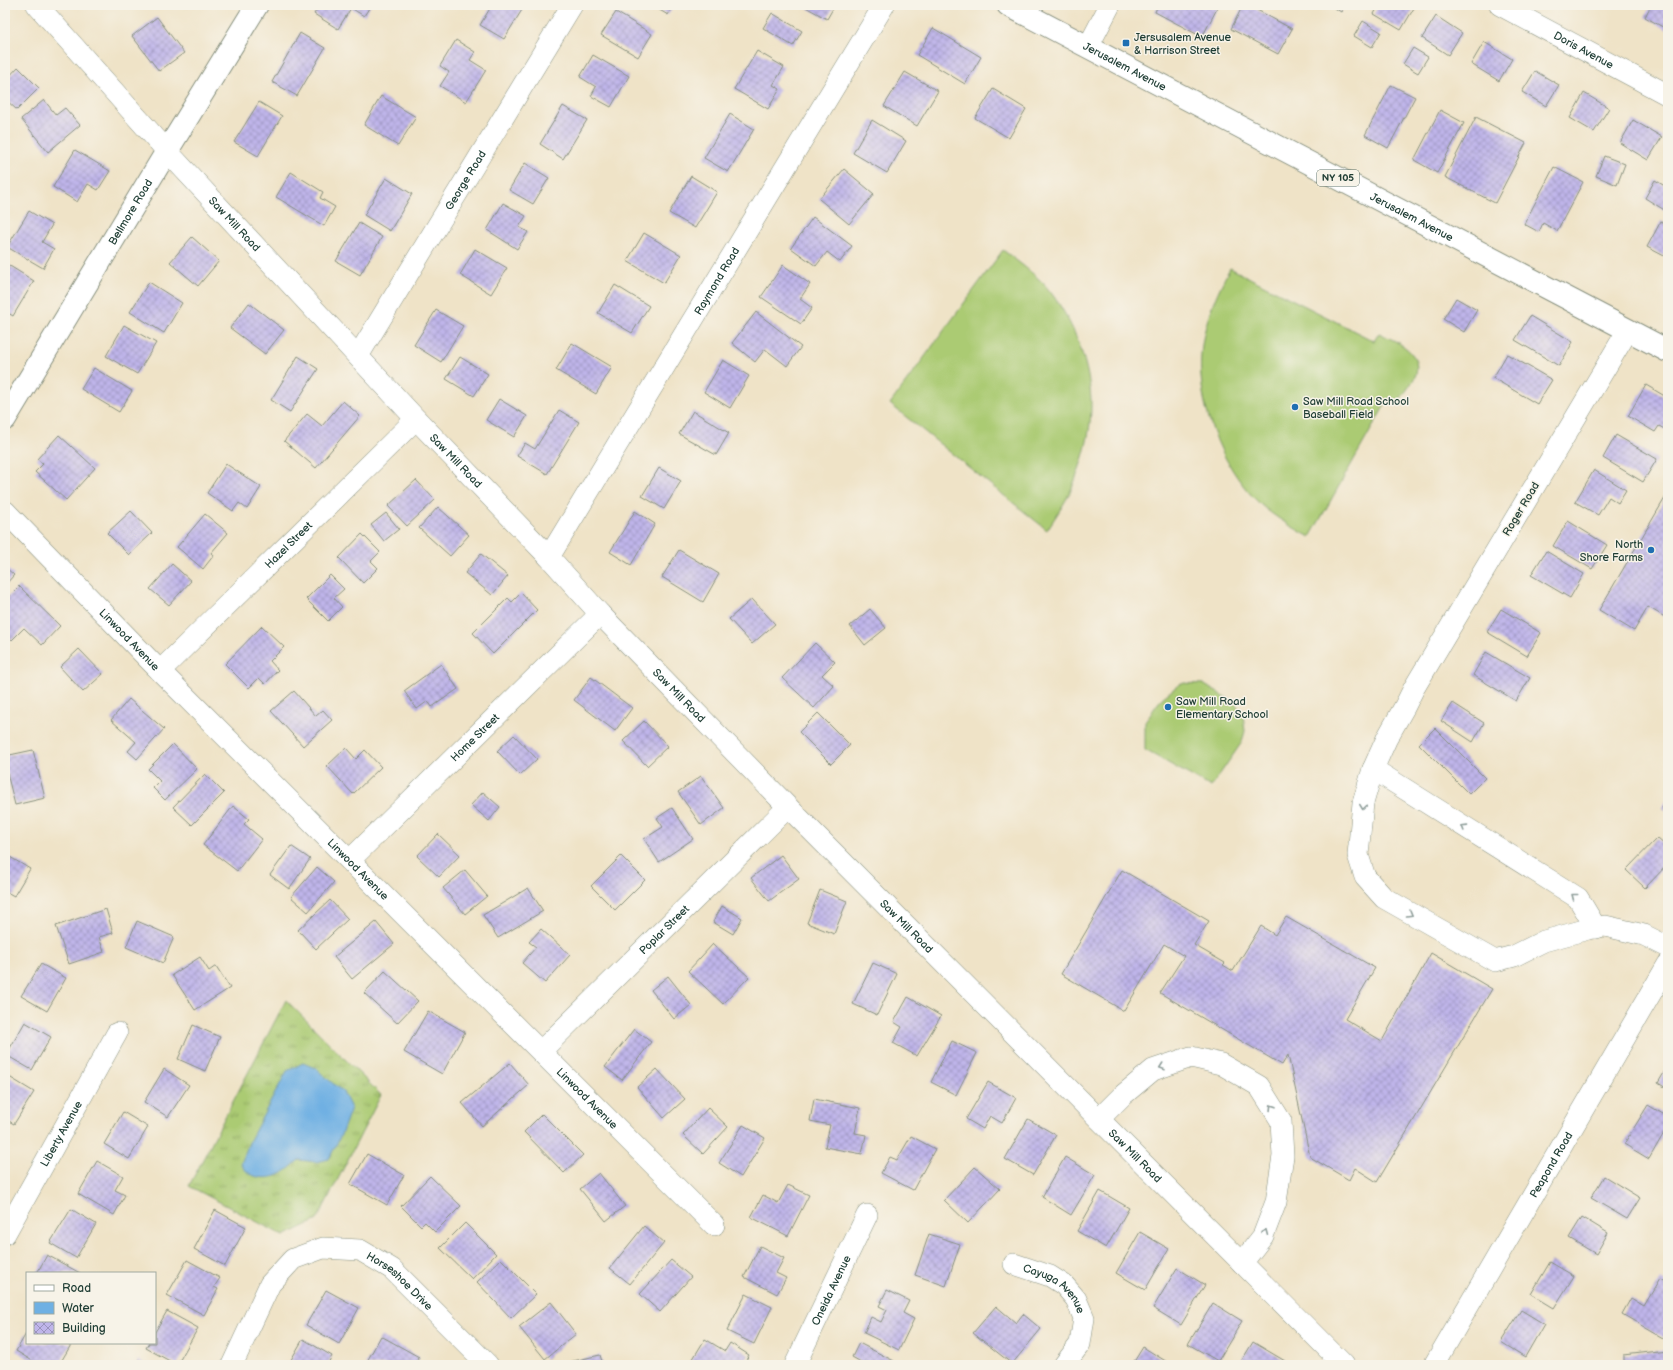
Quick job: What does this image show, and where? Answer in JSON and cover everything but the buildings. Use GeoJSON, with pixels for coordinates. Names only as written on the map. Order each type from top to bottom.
{"type":"FeatureCollection","features":[{"type":"Feature","properties":{"kind":"main road","name":"Bellmore Road"},"geometry":{"type":"LineString","coordinates":[[5,419],[257,5]]}},
{"type":"Feature","properties":{"kind":"main road","name":"Jerusalem Avenue"},"geometry":{"type":"LineString","coordinates":[[1008,5],[1668,350]]}},
{"type":"Feature","properties":{"kind":"street","name":"Saw Mill Road"},"geometry":{"type":"LineString","coordinates":[[37,5],[167,151],[416,419],[549,557],[600,614],[788,807],[1344,1365]]}},
{"type":"Feature","properties":{"kind":"street","name":"George Road"},"geometry":{"type":"LineString","coordinates":[[358,356],[572,5]]}},
{"type":"Feature","properties":{"kind":"street","name":"Raymond Road"},"geometry":{"type":"LineString","coordinates":[[549,557],[884,5]]}},
{"type":"Feature","properties":{"kind":"street"},"geometry":{"type":"LineString","coordinates":[[1088,47],[1110,5]]}},
{"type":"Feature","properties":{"kind":"street","name":"Doris Avenue"},"geometry":{"type":"LineString","coordinates":[[1500,5],[1668,95]]}},
{"type":"Feature","properties":{"kind":"street","name":"Roger Road"},"geometry":{"type":"LineString","coordinates":[[1596,928],[1544,941],[1514,956],[1495,961],[1384,898],[1365,877],[1358,855],[1363,803],[1373,770],[1387,738],[1414,688],[1628,330]]}},
{"type":"Feature","properties":{"kind":"street","name":"Hazel Street"},"geometry":{"type":"LineString","coordinates":[[160,670],[416,419]]}},
{"type":"Feature","properties":{"kind":"street","name":"Linwood Avenue"},"geometry":{"type":"LineString","coordinates":[[5,511],[160,670],[714,1225]]}},
{"type":"Feature","properties":{"kind":"street","name":"Home Street"},"geometry":{"type":"LineString","coordinates":[[350,860],[600,614]]}},
{"type":"Feature","properties":{"kind":"street"},"geometry":{"type":"LineString","coordinates":[[1373,770],[1578,898],[1596,928],[1604,926],[1644,935],[1668,947]]}},
{"type":"Feature","properties":{"kind":"street","name":"Poplar Street"},"geometry":{"type":"LineString","coordinates":[[541,1051],[788,807]]}},
{"type":"Feature","properties":{"kind":"street","name":"Peapond Road"},"geometry":{"type":"LineString","coordinates":[[1434,1365],[1668,964]]}},
{"type":"Feature","properties":{"kind":"street","name":"Liberty Avenue"},"geometry":{"type":"LineString","coordinates":[[5,1234],[117,1033]]}},
{"type":"Feature","properties":{"kind":"street"},"geometry":{"type":"LineString","coordinates":[[1099,1119],[1123,1095],[1153,1070],[1191,1057],[1221,1064],[1259,1086],[1281,1121],[1283,1156],[1276,1202],[1263,1236],[1242,1263]]}},
{"type":"Feature","properties":{"kind":"street","name":"Oneida Avenue"},"geometry":{"type":"LineString","coordinates":[[795,1365],[867,1215]]}},
{"type":"Feature","properties":{"kind":"street","name":"Horseshoe Drive"},"geometry":{"type":"LineString","coordinates":[[232,1365],[270,1284],[293,1259],[322,1248],[360,1250],[392,1269],[488,1365]]}},
{"type":"Feature","properties":{"kind":"street","name":"Cayuga Avenue"},"geometry":{"type":"LineString","coordinates":[[1014,1264],[1050,1276],[1064,1285],[1076,1299],[1084,1318],[1080,1344],[1064,1365]]}},
{"type":"Feature","properties":{"kind":"green space"},"geometry":{"type":"Polygon","coordinates":[[[1003,250],[1043,283],[1062,308],[1070,322],[1082,353],[1089,384],[1091,410],[1087,441],[1082,461],[1070,493],[1047,530],[890,404],[1003,250]]]}},
{"type":"Feature","properties":{"kind":"green space","name":"Saw Mill Road School Baseball Field"},"geometry":{"type":"Polygon","coordinates":[[[1230,268],[1374,341],[1379,333],[1406,348],[1415,359],[1417,366],[1413,381],[1399,401],[1389,398],[1310,537],[1271,513],[1245,488],[1222,451],[1206,409],[1202,387],[1202,345],[1206,325],[1213,305],[1230,268]]]}},
{"type":"Feature","properties":{"kind":"green space"},"geometry":{"type":"Polygon","coordinates":[[[1181,683],[1203,684],[1235,703],[1243,715],[1245,731],[1242,742],[1211,787],[1145,750],[1145,721],[1162,698],[1181,683]]]}},
{"type":"Feature","properties":{"kind":"green space"},"geometry":{"type":"Polygon","coordinates":[[[286,1000],[381,1095],[317,1220],[284,1236],[189,1186],[286,1000]]]}},
{"type":"Feature","properties":{"kind":"water"},"geometry":{"type":"Polygon","coordinates":[[[303,1063],[315,1068],[343,1092],[351,1108],[341,1135],[329,1159],[317,1162],[299,1160],[276,1176],[266,1178],[251,1175],[241,1164],[250,1140],[287,1071],[303,1063]]]}},
{"type":"Feature","properties":{"kind":"place","name":"Jersusalem Avenue & Harrison Street"},"geometry":{"type":"Point","coordinates":[1126,43]}},
{"type":"Feature","properties":{"kind":"place","name":"Saw Mill Road School Baseball Field"},"geometry":{"type":"Point","coordinates":[1295,407]}},
{"type":"Feature","properties":{"kind":"place","name":"North Shore Farms"},"geometry":{"type":"Point","coordinates":[1651,550]}},
{"type":"Feature","properties":{"kind":"place","name":"Saw Mill Road Elementary School"},"geometry":{"type":"Point","coordinates":[1168,707]}}]}
